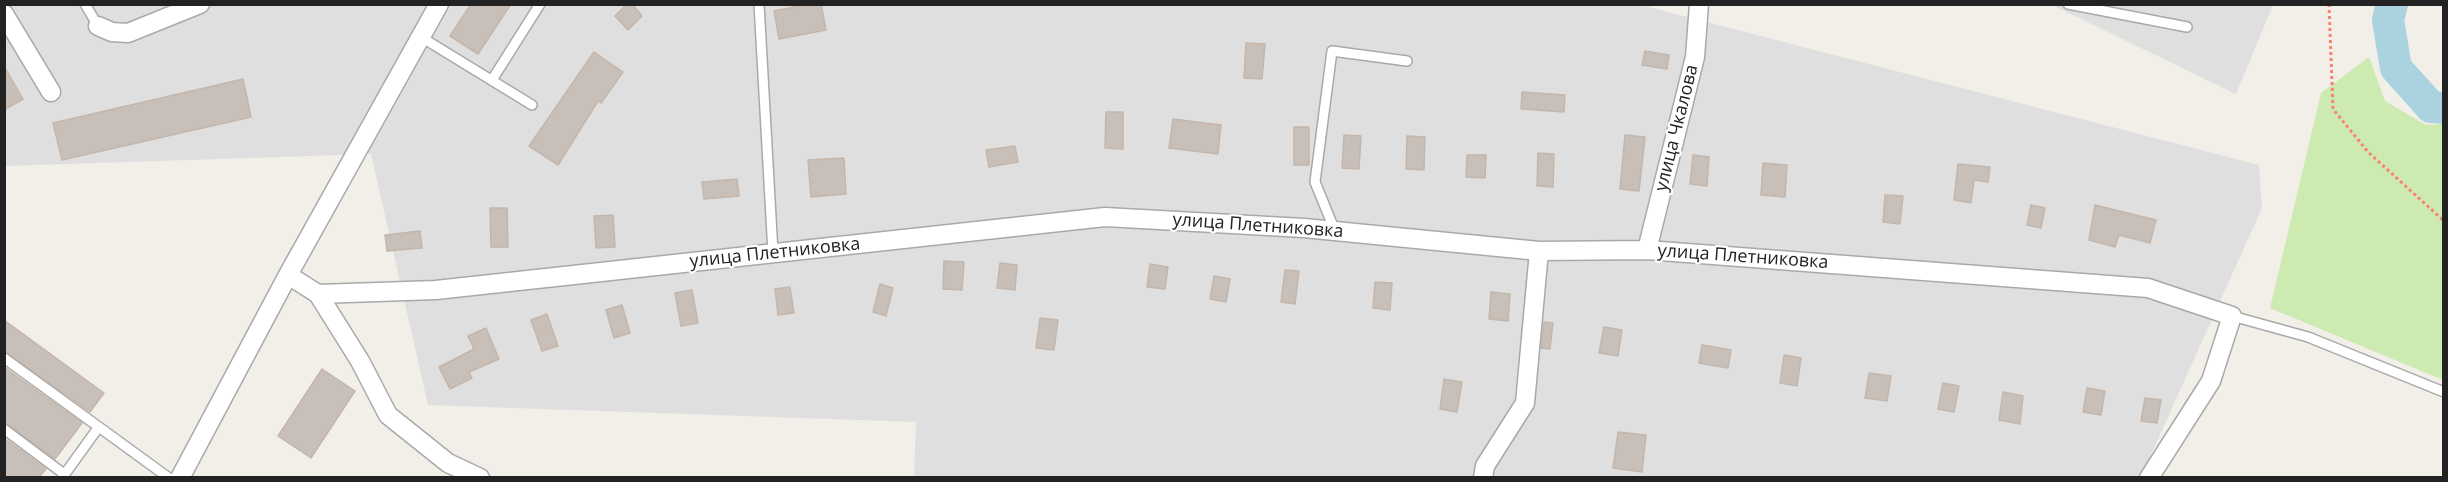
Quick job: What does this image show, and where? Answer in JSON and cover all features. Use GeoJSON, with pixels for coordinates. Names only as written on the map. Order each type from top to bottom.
{"type":"FeatureCollection","features":[{"type":"Feature","properties":{"kind":"street"},"geometry":{"type":"LineString","coordinates":[[98,26],[112,32],[128,33],[142,30],[200,4]]}},
{"type":"Feature","properties":{"kind":"street"},"geometry":{"type":"LineString","coordinates":[[180,477],[288,275],[439,4]]}},
{"type":"Feature","properties":{"kind":"street","name":"улица Чкалова"},"geometry":{"type":"LineString","coordinates":[[1647,250],[1695,57],[1700,4]]}},
{"type":"Feature","properties":{"kind":"street"},"geometry":{"type":"LineString","coordinates":[[4,14],[51,92]]}},
{"type":"Feature","properties":{"kind":"street","name":"улица Плетниковка"},"geometry":{"type":"LineString","coordinates":[[318,294],[436,290],[1105,217],[1335,231],[1539,251],[1647,250],[2148,288],[2232,316]]}},
{"type":"Feature","properties":{"kind":"street"},"geometry":{"type":"LineString","coordinates":[[1483,477],[1485,466],[1525,403],[1539,251]]}},
{"type":"Feature","properties":{"kind":"street"},"geometry":{"type":"LineString","coordinates":[[288,275],[318,294],[360,361],[388,415],[448,464],[480,477]]}},
{"type":"Feature","properties":{"kind":"street"},"geometry":{"type":"LineString","coordinates":[[2149,477],[2211,381],[2232,316]]}},
{"type":"Feature","properties":{"kind":"lane"},"geometry":{"type":"LineString","coordinates":[[85,4],[98,26]]}},
{"type":"Feature","properties":{"kind":"lane"},"geometry":{"type":"LineString","coordinates":[[492,81],[540,4]]}},
{"type":"Feature","properties":{"kind":"lane"},"geometry":{"type":"LineString","coordinates":[[759,4],[773,253]]}},
{"type":"Feature","properties":{"kind":"lane"},"geometry":{"type":"LineString","coordinates":[[2068,4],[2187,27]]}},
{"type":"Feature","properties":{"kind":"lane"},"geometry":{"type":"LineString","coordinates":[[421,38],[532,105]]}},
{"type":"Feature","properties":{"kind":"lane"},"geometry":{"type":"LineString","coordinates":[[1335,231],[1315,182],[1332,51],[1407,61]]}},
{"type":"Feature","properties":{"kind":"lane"},"geometry":{"type":"LineString","coordinates":[[2232,316],[2308,337],[2444,392]]}},
{"type":"Feature","properties":{"kind":"lane"},"geometry":{"type":"LineString","coordinates":[[4,358],[169,477]]}},
{"type":"Feature","properties":{"kind":"lane"},"geometry":{"type":"LineString","coordinates":[[4,429],[63,476],[98,428]]}},
{"type":"Feature","properties":{"kind":"path"},"geometry":{"type":"LineString","coordinates":[[2330,4],[2333,109],[2368,152],[2444,221]]}},
{"type":"Feature","properties":{"kind":"shaded area"},"geometry":{"type":"Polygon","coordinates":[[[4,5],[1641,5],[2259,165],[2262,208],[2141,477],[914,477],[916,422],[428,405],[371,154],[6,166],[4,5]]]}},
{"type":"Feature","properties":{"kind":"shaded area"},"geometry":{"type":"Polygon","coordinates":[[[2052,5],[2273,5],[2236,94],[2052,5]]]}},
{"type":"Feature","properties":{"kind":"green space"},"geometry":{"type":"Polygon","coordinates":[[[2369,57],[2385,101],[2426,125],[2443,124],[2443,380],[2270,308],[2321,93],[2369,57]]]}},
{"type":"Feature","properties":{"kind":"building"},"geometry":{"type":"Polygon","coordinates":[[[471,4],[511,4],[478,54],[450,36],[471,4]]]}},
{"type":"Feature","properties":{"kind":"building"},"geometry":{"type":"Polygon","coordinates":[[[627,4],[632,4],[642,16],[628,30],[615,16],[627,4]]]}},
{"type":"Feature","properties":{"kind":"building"},"geometry":{"type":"Polygon","coordinates":[[[821,4],[826,30],[779,39],[774,11],[821,4]]]}},
{"type":"Feature","properties":{"kind":"building"},"geometry":{"type":"Polygon","coordinates":[[[1246,43],[1265,44],[1262,79],[1244,78],[1246,43]]]}},
{"type":"Feature","properties":{"kind":"building"},"geometry":{"type":"Polygon","coordinates":[[[1645,51],[1669,55],[1667,69],[1642,65],[1645,51]]]}},
{"type":"Feature","properties":{"kind":"building"},"geometry":{"type":"Polygon","coordinates":[[[594,52],[623,72],[601,103],[598,101],[558,165],[529,146],[594,52]]]}},
{"type":"Feature","properties":{"kind":"building"},"geometry":{"type":"Polygon","coordinates":[[[4,66],[23,99],[4,110],[4,66]]]}},
{"type":"Feature","properties":{"kind":"building"},"geometry":{"type":"Polygon","coordinates":[[[243,79],[251,117],[62,160],[53,123],[243,79]]]}},
{"type":"Feature","properties":{"kind":"building"},"geometry":{"type":"Polygon","coordinates":[[[1522,92],[1565,95],[1564,112],[1521,109],[1522,92]]]}},
{"type":"Feature","properties":{"kind":"building"},"geometry":{"type":"Polygon","coordinates":[[[1106,112],[1123,112],[1123,149],[1105,148],[1106,112]]]}},
{"type":"Feature","properties":{"kind":"building"},"geometry":{"type":"Polygon","coordinates":[[[1173,119],[1221,125],[1218,154],[1169,148],[1173,119]]]}},
{"type":"Feature","properties":{"kind":"building"},"geometry":{"type":"Polygon","coordinates":[[[1294,127],[1309,127],[1309,165],[1294,165],[1294,127]]]}},
{"type":"Feature","properties":{"kind":"building"},"geometry":{"type":"Polygon","coordinates":[[[1344,135],[1361,136],[1359,169],[1342,168],[1344,135]]]}},
{"type":"Feature","properties":{"kind":"building"},"geometry":{"type":"Polygon","coordinates":[[[1625,135],[1645,137],[1639,191],[1620,189],[1625,135]]]}},
{"type":"Feature","properties":{"kind":"building"},"geometry":{"type":"Polygon","coordinates":[[[1407,136],[1425,137],[1424,170],[1406,169],[1407,136]]]}},
{"type":"Feature","properties":{"kind":"building"},"geometry":{"type":"Polygon","coordinates":[[[1015,146],[1018,162],[989,167],[986,150],[1015,146]]]}},
{"type":"Feature","properties":{"kind":"building"},"geometry":{"type":"Polygon","coordinates":[[[1538,153],[1554,154],[1553,187],[1537,186],[1538,153]]]}},
{"type":"Feature","properties":{"kind":"building"},"geometry":{"type":"Polygon","coordinates":[[[1467,155],[1486,155],[1485,178],[1466,177],[1467,155]]]}},
{"type":"Feature","properties":{"kind":"building"},"geometry":{"type":"Polygon","coordinates":[[[1693,155],[1709,157],[1707,186],[1690,184],[1693,155]]]}},
{"type":"Feature","properties":{"kind":"building"},"geometry":{"type":"Polygon","coordinates":[[[844,158],[846,194],[811,197],[808,160],[844,158]]]}},
{"type":"Feature","properties":{"kind":"building"},"geometry":{"type":"Polygon","coordinates":[[[1763,163],[1787,165],[1785,197],[1761,195],[1763,163]]]}},
{"type":"Feature","properties":{"kind":"building"},"geometry":{"type":"Polygon","coordinates":[[[1958,164],[1990,167],[1988,182],[1974,180],[1971,203],[1954,200],[1958,164]]]}},
{"type":"Feature","properties":{"kind":"building"},"geometry":{"type":"Polygon","coordinates":[[[737,179],[739,196],[704,199],[702,182],[737,179]]]}},
{"type":"Feature","properties":{"kind":"building"},"geometry":{"type":"Polygon","coordinates":[[[1885,195],[1903,196],[1900,224],[1883,222],[1885,195]]]}},
{"type":"Feature","properties":{"kind":"building"},"geometry":{"type":"Polygon","coordinates":[[[2031,205],[2045,208],[2041,228],[2027,225],[2031,205]]]}},
{"type":"Feature","properties":{"kind":"building"},"geometry":{"type":"Polygon","coordinates":[[[2095,205],[2156,220],[2150,243],[2119,235],[2115,247],[2089,240],[2095,205]]]}},
{"type":"Feature","properties":{"kind":"building"},"geometry":{"type":"Polygon","coordinates":[[[490,208],[507,208],[508,247],[491,247],[490,208]]]}},
{"type":"Feature","properties":{"kind":"building"},"geometry":{"type":"Polygon","coordinates":[[[613,215],[615,247],[596,248],[594,216],[613,215]]]}},
{"type":"Feature","properties":{"kind":"building"},"geometry":{"type":"Polygon","coordinates":[[[420,231],[422,248],[387,251],[385,235],[420,231]]]}},
{"type":"Feature","properties":{"kind":"building"},"geometry":{"type":"Polygon","coordinates":[[[944,261],[964,262],[962,290],[943,289],[944,261]]]}},
{"type":"Feature","properties":{"kind":"building"},"geometry":{"type":"Polygon","coordinates":[[[1000,263],[1017,265],[1015,290],[997,288],[1000,263]]]}},
{"type":"Feature","properties":{"kind":"building"},"geometry":{"type":"Polygon","coordinates":[[[1150,264],[1168,267],[1165,289],[1147,287],[1150,264]]]}},
{"type":"Feature","properties":{"kind":"building"},"geometry":{"type":"Polygon","coordinates":[[[1285,270],[1299,271],[1295,304],[1281,302],[1285,270]]]}},
{"type":"Feature","properties":{"kind":"building"},"geometry":{"type":"Polygon","coordinates":[[[1214,276],[1230,279],[1226,302],[1210,299],[1214,276]]]}},
{"type":"Feature","properties":{"kind":"building"},"geometry":{"type":"Polygon","coordinates":[[[1375,282],[1392,283],[1390,310],[1373,308],[1375,282]]]}},
{"type":"Feature","properties":{"kind":"building"},"geometry":{"type":"Polygon","coordinates":[[[880,284],[893,288],[886,316],[873,312],[880,284]]]}},
{"type":"Feature","properties":{"kind":"building"},"geometry":{"type":"Polygon","coordinates":[[[790,287],[794,313],[778,315],[775,289],[790,287]]]}},
{"type":"Feature","properties":{"kind":"building"},"geometry":{"type":"Polygon","coordinates":[[[692,290],[698,323],[681,326],[675,293],[692,290]]]}},
{"type":"Feature","properties":{"kind":"building"},"geometry":{"type":"Polygon","coordinates":[[[1491,292],[1510,294],[1508,321],[1489,319],[1491,292]]]}},
{"type":"Feature","properties":{"kind":"building"},"geometry":{"type":"Polygon","coordinates":[[[622,305],[630,333],[614,338],[606,310],[622,305]]]}},
{"type":"Feature","properties":{"kind":"building"},"geometry":{"type":"Polygon","coordinates":[[[547,314],[558,346],[542,351],[531,320],[547,314]]]}},
{"type":"Feature","properties":{"kind":"building"},"geometry":{"type":"Polygon","coordinates":[[[1040,318],[1058,320],[1054,350],[1036,348],[1040,318]]]}},
{"type":"Feature","properties":{"kind":"building"},"geometry":{"type":"Polygon","coordinates":[[[4,320],[104,393],[90,412],[4,351],[4,320]]]}},
{"type":"Feature","properties":{"kind":"building"},"geometry":{"type":"Polygon","coordinates":[[[1544,322],[1553,323],[1550,349],[1541,348],[1544,322]]]}},
{"type":"Feature","properties":{"kind":"building"},"geometry":{"type":"Polygon","coordinates":[[[1604,327],[1622,330],[1618,356],[1599,353],[1604,327]]]}},
{"type":"Feature","properties":{"kind":"building"},"geometry":{"type":"Polygon","coordinates":[[[486,328],[499,359],[469,372],[472,378],[450,389],[439,367],[474,349],[468,336],[486,328]]]}},
{"type":"Feature","properties":{"kind":"building"},"geometry":{"type":"Polygon","coordinates":[[[1702,345],[1731,350],[1728,368],[1699,363],[1702,345]]]}},
{"type":"Feature","properties":{"kind":"building"},"geometry":{"type":"Polygon","coordinates":[[[1784,355],[1801,358],[1797,386],[1780,383],[1784,355]]]}},
{"type":"Feature","properties":{"kind":"building"},"geometry":{"type":"Polygon","coordinates":[[[4,367],[82,423],[55,459],[4,422],[4,367]]]}},
{"type":"Feature","properties":{"kind":"building"},"geometry":{"type":"Polygon","coordinates":[[[322,369],[355,391],[311,458],[278,436],[322,369]]]}},
{"type":"Feature","properties":{"kind":"building"},"geometry":{"type":"Polygon","coordinates":[[[1869,373],[1891,376],[1887,401],[1865,398],[1869,373]]]}},
{"type":"Feature","properties":{"kind":"building"},"geometry":{"type":"Polygon","coordinates":[[[1444,379],[1462,382],[1457,412],[1440,409],[1444,379]]]}},
{"type":"Feature","properties":{"kind":"building"},"geometry":{"type":"Polygon","coordinates":[[[1943,383],[1959,386],[1954,412],[1938,409],[1943,383]]]}},
{"type":"Feature","properties":{"kind":"building"},"geometry":{"type":"Polygon","coordinates":[[[2087,388],[2105,391],[2101,415],[2083,412],[2087,388]]]}},
{"type":"Feature","properties":{"kind":"building"},"geometry":{"type":"Polygon","coordinates":[[[2003,392],[2023,396],[2020,424],[1999,420],[2003,392]]]}},
{"type":"Feature","properties":{"kind":"building"},"geometry":{"type":"Polygon","coordinates":[[[2145,398],[2161,400],[2157,423],[2141,421],[2145,398]]]}},
{"type":"Feature","properties":{"kind":"building"},"geometry":{"type":"Polygon","coordinates":[[[1618,432],[1646,435],[1642,472],[1613,468],[1618,432]]]}},
{"type":"Feature","properties":{"kind":"building"},"geometry":{"type":"Polygon","coordinates":[[[4,438],[46,469],[39,477],[4,477],[4,438]]]}},
{"type":"Feature","properties":{"kind":"waterway"},"geometry":{"type":"LineString","coordinates":[[2392,4],[2388,20],[2396,68],[2431,107],[2444,108]]}}]}
